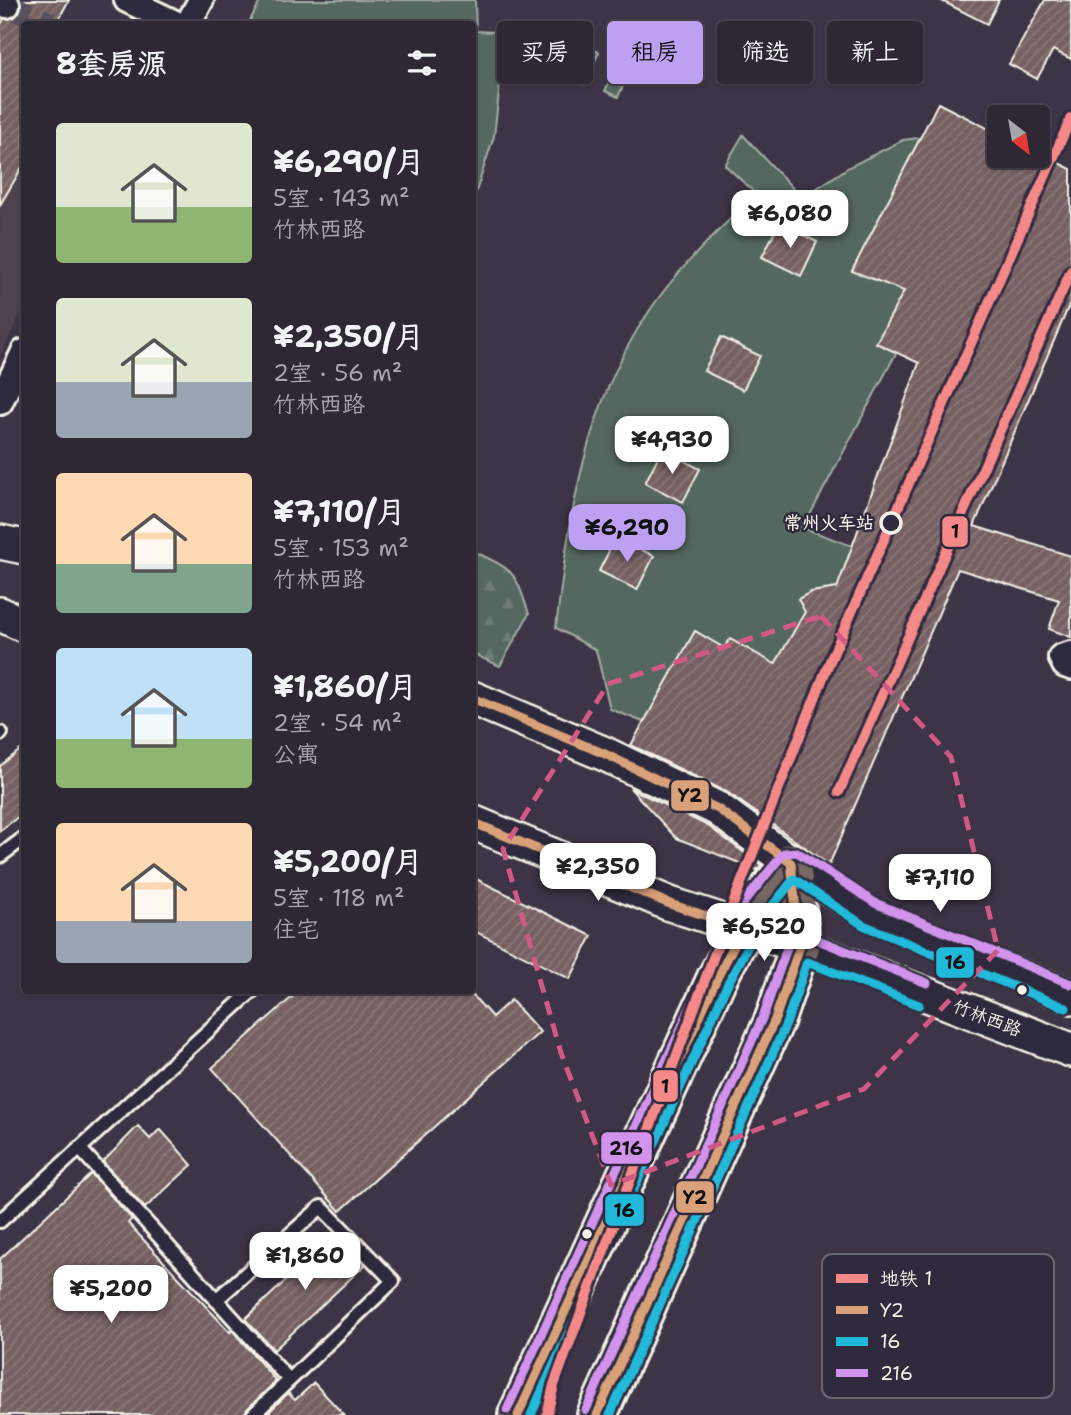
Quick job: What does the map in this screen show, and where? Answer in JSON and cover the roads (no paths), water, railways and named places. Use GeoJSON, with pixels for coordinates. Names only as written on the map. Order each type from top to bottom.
{"type":"FeatureCollection","features":[{"type":"Feature","properties":{"kind":"main road"},"geometry":{"type":"LineString","coordinates":[[0,542],[21,546]]}},
{"type":"Feature","properties":{"kind":"main road"},"geometry":{"type":"LineString","coordinates":[[0,614],[21,624]]}},
{"type":"Feature","properties":{"kind":"main road"},"geometry":{"type":"LineString","coordinates":[[476,700],[605,754],[718,808],[791,863],[869,914],[1071,998]]}},
{"type":"Feature","properties":{"kind":"main road","name":"竹林西路"},"geometry":{"type":"LineString","coordinates":[[476,824],[670,904],[749,918],[800,946],[1071,1050]]}},
{"type":"Feature","properties":{"kind":"main road"},"geometry":{"type":"LineString","coordinates":[[518,1415],[717,978],[749,918],[791,863]]}},
{"type":"Feature","properties":{"kind":"main road"},"geometry":{"type":"LineString","coordinates":[[597,1415],[775,1019],[800,946],[791,863]]}},
{"type":"Feature","properties":{"kind":"street"},"geometry":{"type":"LineString","coordinates":[[127,0],[171,21]]}},
{"type":"Feature","properties":{"kind":"street"},"geometry":{"type":"LineString","coordinates":[[190,21],[201,0]]}},
{"type":"Feature","properties":{"kind":"street"},"geometry":{"type":"LineString","coordinates":[[0,402],[21,358]]}},
{"type":"Feature","properties":{"kind":"street"},"geometry":{"type":"LineString","coordinates":[[1071,654],[1061,657],[1065,665],[1071,667]]}},
{"type":"Feature","properties":{"kind":"lane"},"geometry":{"type":"LineString","coordinates":[[0,856],[21,840]]}},
{"type":"Feature","properties":{"kind":"lane"},"geometry":{"type":"LineString","coordinates":[[0,1221],[249,994]]}},
{"type":"Feature","properties":{"kind":"lane"},"geometry":{"type":"LineString","coordinates":[[80,1149],[289,1380]]}},
{"type":"Feature","properties":{"kind":"lane"},"geometry":{"type":"LineString","coordinates":[[216,1300],[321,1207],[393,1281],[253,1415]]}},
{"type":"Feature","properties":{"kind":"tunnel"},"geometry":{"type":"LineString","coordinates":[[7,5],[43,21]]}},
{"type":"Feature","properties":{"kind":"metro line","name":"1"},"geometry":{"type":"LineString","coordinates":[[547,1415],[554,1385],[741,883],[827,668],[1071,118]]}},
{"type":"Feature","properties":{"kind":"metro line","name":"1"},"geometry":{"type":"LineString","coordinates":[[839,792],[1071,271]]}},
{"type":"Feature","properties":{"kind":"place","name":"常州火车站"},"geometry":{"type":"Point","coordinates":[891,523]}}]}
